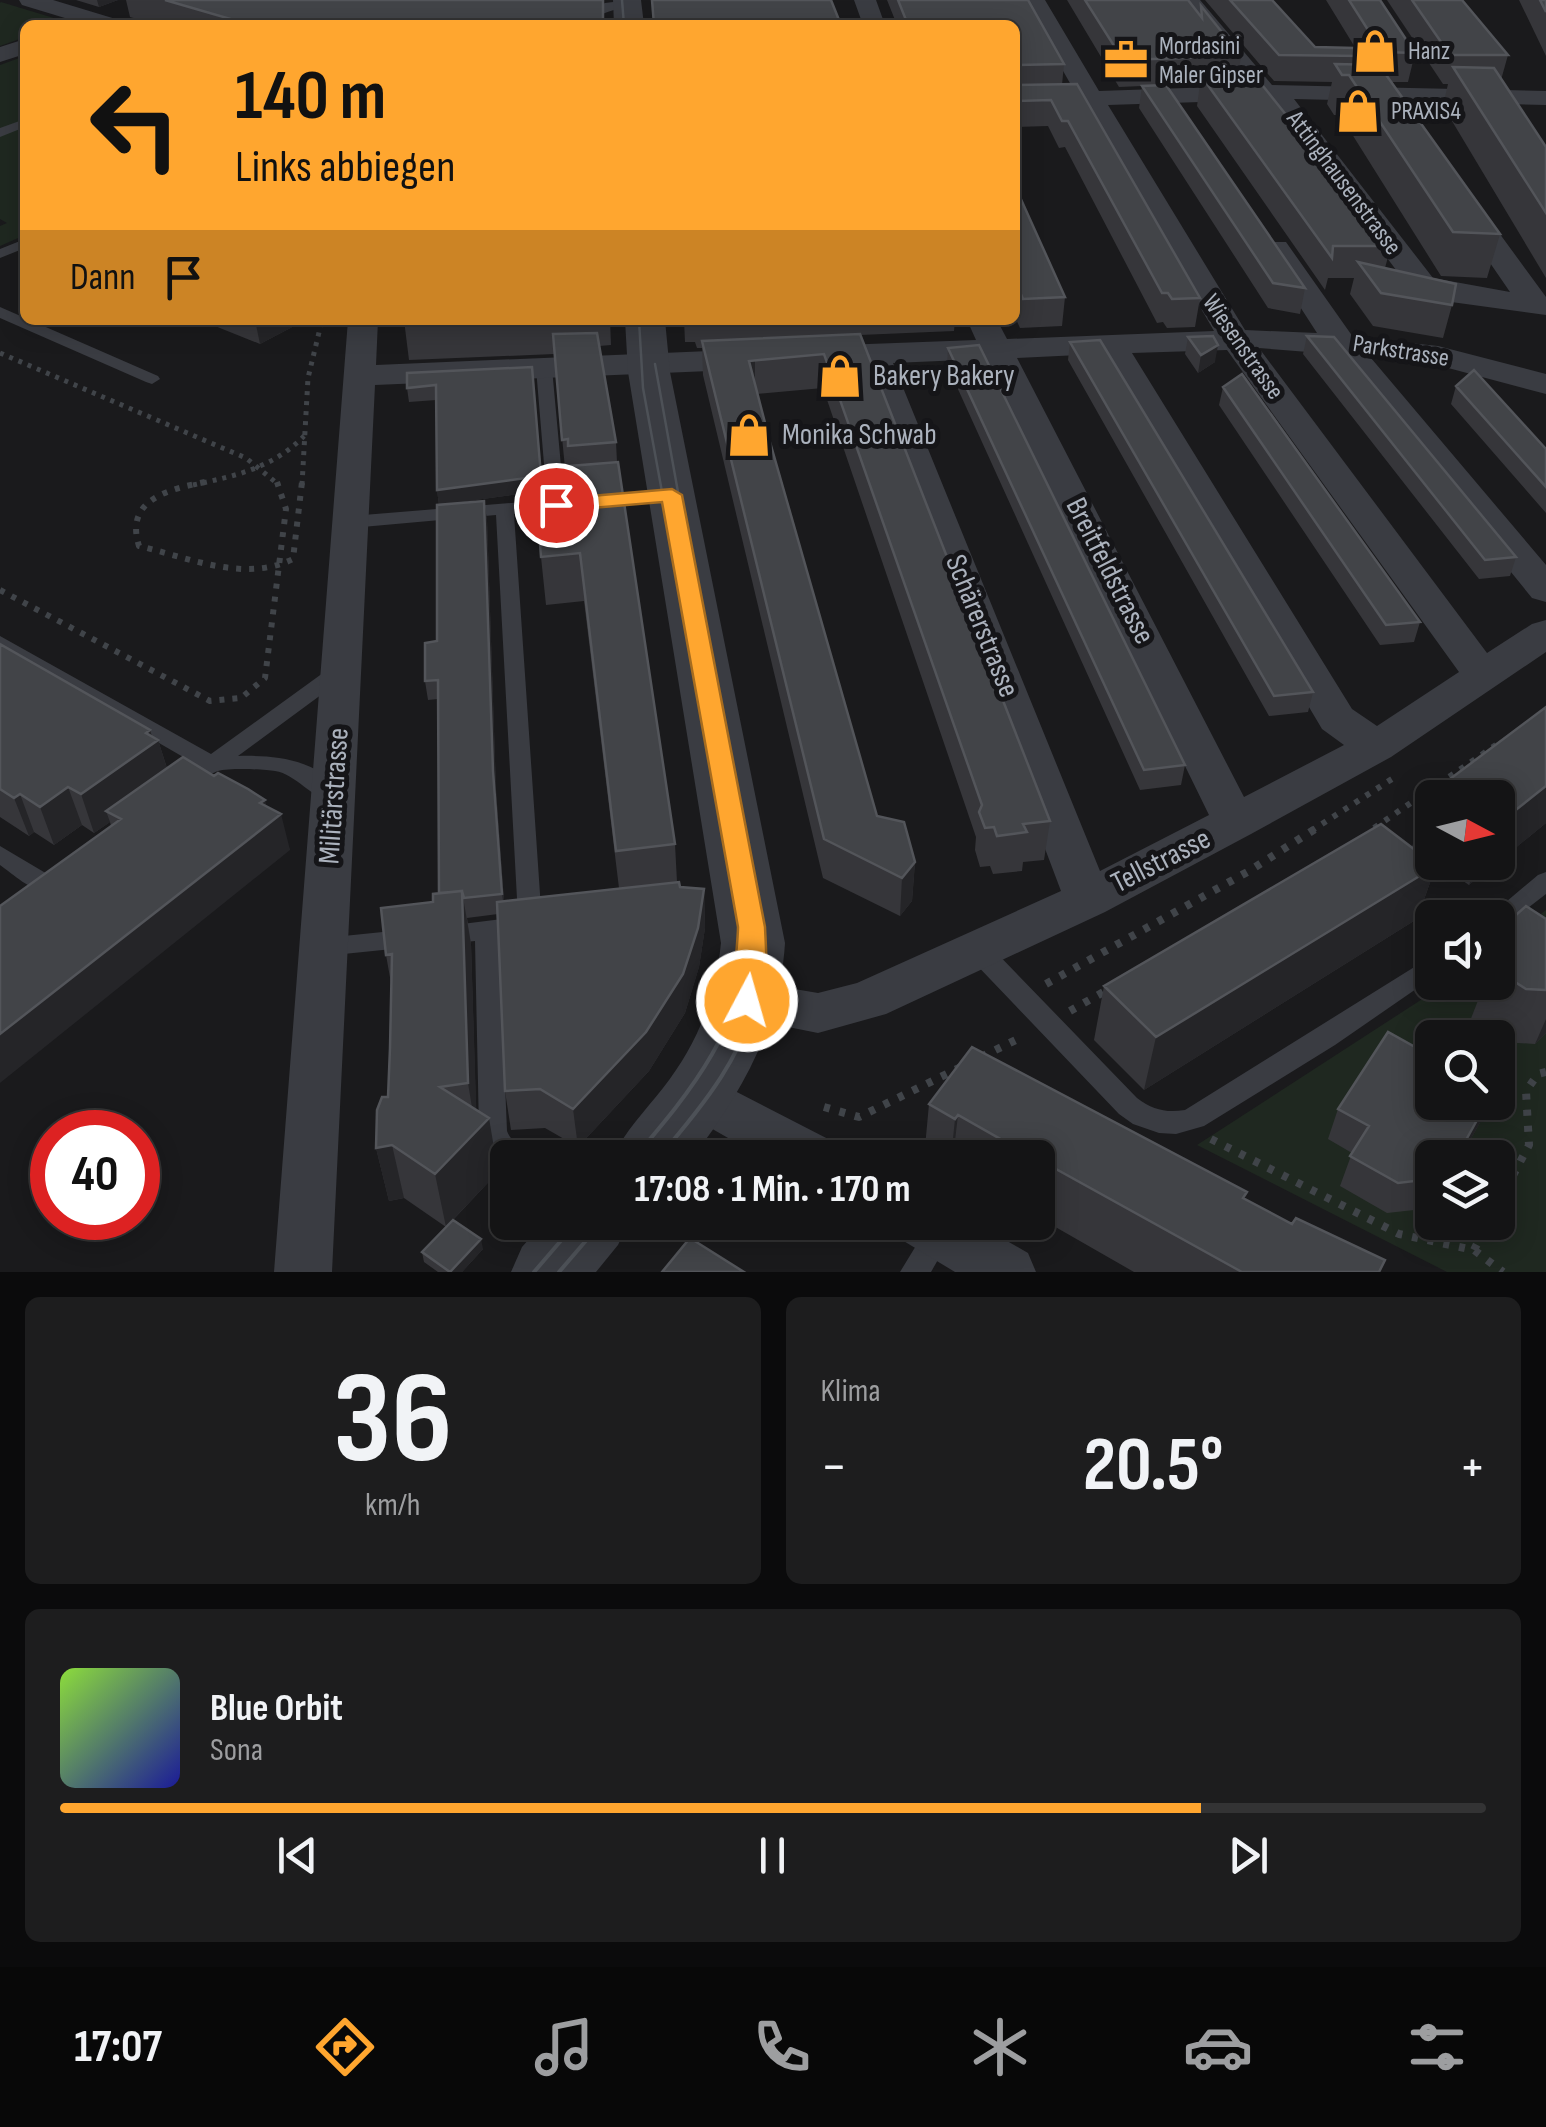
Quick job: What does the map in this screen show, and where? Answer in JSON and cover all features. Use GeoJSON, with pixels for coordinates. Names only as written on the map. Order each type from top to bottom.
{"type":"FeatureCollection","features":[{"type":"Feature","properties":{"kind":"street"},"geometry":{"type":"LineString","coordinates":[[30,0],[102,20]]}},
{"type":"Feature","properties":{"kind":"street","name":"Wiesenstrasse"},"geometry":{"type":"LineString","coordinates":[[1034,0],[1234,338],[1482,675]]}},
{"type":"Feature","properties":{"kind":"street","name":"Attinghausenstrasse"},"geometry":{"type":"LineString","coordinates":[[1189,0],[1256,85],[1284,103],[1422,284],[1444,292],[1540,305]]}},
{"type":"Feature","properties":{"kind":"street"},"geometry":{"type":"LineString","coordinates":[[1020,101],[1386,92],[1426,83],[1500,96],[1546,98]]}},
{"type":"Feature","properties":{"kind":"street"},"geometry":{"type":"LineString","coordinates":[[1386,92],[1408,124]]}},
{"type":"Feature","properties":{"kind":"street"},"geometry":{"type":"LineString","coordinates":[[1173,96],[1194,128]]}},
{"type":"Feature","properties":{"kind":"street"},"geometry":{"type":"LineString","coordinates":[[1500,96],[1518,124]]}},
{"type":"Feature","properties":{"kind":"street"},"geometry":{"type":"LineString","coordinates":[[1454,190],[1540,305]]}},
{"type":"Feature","properties":{"kind":"street"},"geometry":{"type":"LineString","coordinates":[[1257,221],[1342,342],[1546,590]]}},
{"type":"Feature","properties":{"kind":"street","name":"Militärstrasse"},"geometry":{"type":"LineString","coordinates":[[303,1272],[365,325]]}},
{"type":"Feature","properties":{"kind":"street","name":"Parkstrasse"},"geometry":{"type":"LineString","coordinates":[[360,376],[544,368],[647,342],[874,354],[989,334],[1110,344],[1234,338],[1342,342],[1483,366],[1546,384]]}},
{"type":"Feature","properties":{"kind":"street","name":"Breitfeldstrasse"},"geometry":{"type":"LineString","coordinates":[[989,334],[1236,823]]}},
{"type":"Feature","properties":{"kind":"street"},"geometry":{"type":"LineString","coordinates":[[647,342],[736,901],[753,943],[747,1001],[736,1034],[700,1095],[663,1140]]}},
{"type":"Feature","properties":{"kind":"street"},"geometry":{"type":"LineString","coordinates":[[1110,344],[1337,719],[1389,759]]}},
{"type":"Feature","properties":{"kind":"street","name":"Schärerstrasse"},"geometry":{"type":"LineString","coordinates":[[874,354],[1088,899]]}},
{"type":"Feature","properties":{"kind":"street","name":"Parkstrasse"},"geometry":{"type":"LineString","coordinates":[[1483,366],[1485,382],[1512,413]]}},
{"type":"Feature","properties":{"kind":"street","name":"Tellstrasse"},"geometry":{"type":"LineString","coordinates":[[747,1001],[818,1012],[868,1000],[978,950],[1236,823],[1389,759],[1482,675],[1546,632]]}},
{"type":"Feature","properties":{"kind":"street"},"geometry":{"type":"LineString","coordinates":[[700,1095],[818,1132]]}},
{"type":"Feature","properties":{"kind":"street"},"geometry":{"type":"LineString","coordinates":[[550,1272],[577,1240]]}},
{"type":"Feature","properties":{"kind":"street"},"geometry":{"type":"LineString","coordinates":[[925,1243],[994,1269]]}},
{"type":"Feature","properties":{"kind":"lane"},"geometry":{"type":"LineString","coordinates":[[574,20],[609,4],[628,9]]}},
{"type":"Feature","properties":{"kind":"lane"},"geometry":{"type":"LineString","coordinates":[[37,325],[152,379]]}},
{"type":"Feature","properties":{"kind":"lane"},"geometry":{"type":"LineString","coordinates":[[544,368],[556,505]]}},
{"type":"Feature","properties":{"kind":"lane"},"geometry":{"type":"LineString","coordinates":[[351,522],[672,495]]}},
{"type":"Feature","properties":{"kind":"lane"},"geometry":{"type":"LineString","coordinates":[[324,947],[540,924],[505,509]]}},
{"type":"Feature","properties":{"kind":"lane"},"geometry":{"type":"LineString","coordinates":[[0,642],[212,764],[251,760],[296,769],[334,795]]}},
{"type":"Feature","properties":{"kind":"lane"},"geometry":{"type":"LineString","coordinates":[[164,798],[342,670]]}},
{"type":"Feature","properties":{"kind":"lane"},"geometry":{"type":"LineString","coordinates":[[0,854],[46,884]]}},
{"type":"Feature","properties":{"kind":"lane"},"geometry":{"type":"LineString","coordinates":[[1515,906],[1546,881]]}},
{"type":"Feature","properties":{"kind":"lane"},"geometry":{"type":"LineString","coordinates":[[487,930],[493,1132],[496,1140]]}},
{"type":"Feature","properties":{"kind":"lane"},"geometry":{"type":"LineString","coordinates":[[978,950],[1134,1110],[1150,1120],[1179,1123],[1194,1118],[1326,1038],[1415,978]]}},
{"type":"Feature","properties":{"kind":"path"},"geometry":{"type":"LineString","coordinates":[[304,436],[284,456],[262,467],[160,492],[139,510],[136,541],[144,550],[242,571],[280,567],[293,559],[313,347],[320,325]]}},
{"type":"Feature","properties":{"kind":"path"},"geometry":{"type":"LineString","coordinates":[[0,353],[262,467],[282,487],[286,498],[265,678],[250,694],[227,702],[210,701],[0,590]]}},
{"type":"Feature","properties":{"kind":"path"},"geometry":{"type":"LineString","coordinates":[[1360,838],[1499,742]]}},
{"type":"Feature","properties":{"kind":"path"},"geometry":{"type":"LineString","coordinates":[[1022,996],[1105,954],[1248,872],[1389,759]]}},
{"type":"Feature","properties":{"kind":"path"},"geometry":{"type":"LineString","coordinates":[[818,1132],[859,1117],[1124,982]]}},
{"type":"Feature","properties":{"kind":"path"},"geometry":{"type":"LineString","coordinates":[[1515,1171],[1531,1131],[1526,1091],[1538,1074],[1546,1072]]}},
{"type":"Feature","properties":{"kind":"path"},"geometry":{"type":"LineString","coordinates":[[1179,1123],[1399,1234],[1474,1250],[1502,1272]]}},
{"type":"Feature","properties":{"kind":"path"},"geometry":{"type":"LineString","coordinates":[[1474,1250],[1479,1240]]}},
{"type":"Feature","properties":{"kind":"shaded area"},"geometry":{"type":"Polygon","coordinates":[[[1,2],[60,20],[20,20],[20,39],[0,46],[1,2]]]}},
{"type":"Feature","properties":{"kind":"shaded area"},"geometry":{"type":"Polygon","coordinates":[[[20,58],[20,237],[0,246],[0,226],[7,223],[0,219],[0,65],[20,58]]]}},
{"type":"Feature","properties":{"kind":"shaded area"},"geometry":{"type":"Polygon","coordinates":[[[1546,910],[1546,1272],[1447,1272],[1197,1145],[1421,1000],[1515,1000],[1515,933],[1546,910]]]}},
{"type":"Feature","properties":{"kind":"building"},"geometry":{"type":"Polygon","coordinates":[[[165,0],[603,0],[603,20],[234,20],[165,0]]]}},
{"type":"Feature","properties":{"kind":"building"},"geometry":{"type":"Polygon","coordinates":[[[652,0],[831,0],[839,20],[654,20],[652,0]]]}},
{"type":"Feature","properties":{"kind":"building"},"geometry":{"type":"Polygon","coordinates":[[[898,0],[1028,0],[1064,64],[1020,65],[1020,20],[906,20],[898,0]]]}},
{"type":"Feature","properties":{"kind":"building"},"geometry":{"type":"Polygon","coordinates":[[[1085,0],[1188,0],[1202,18],[1201,6],[1241,56],[1123,60],[1085,0]]]}},
{"type":"Feature","properties":{"kind":"building"},"geometry":{"type":"Polygon","coordinates":[[[1230,0],[1272,0],[1315,47],[1355,48],[1361,56],[1279,55],[1230,0]]]}},
{"type":"Feature","properties":{"kind":"building"},"geometry":{"type":"Polygon","coordinates":[[[1349,0],[1380,0],[1415,53],[1382,52],[1349,0]]]}},
{"type":"Feature","properties":{"kind":"building"},"geometry":{"type":"Polygon","coordinates":[[[1412,0],[1462,0],[1508,55],[1450,55],[1412,0]]]}},
{"type":"Feature","properties":{"kind":"building"},"geometry":{"type":"Polygon","coordinates":[[[1335,64],[1379,65],[1500,234],[1453,232],[1349,75],[1342,75],[1335,64]]]}},
{"type":"Feature","properties":{"kind":"building"},"geometry":{"type":"Polygon","coordinates":[[[1453,67],[1494,68],[1546,147],[1546,213],[1453,67]]]}},
{"type":"Feature","properties":{"kind":"building"},"geometry":{"type":"Polygon","coordinates":[[[1255,76],[1391,246],[1333,246],[1332,258],[1202,77],[1255,76]]]}},
{"type":"Feature","properties":{"kind":"building"},"geometry":{"type":"Polygon","coordinates":[[[1077,84],[1200,298],[1172,299],[1168,293],[1162,293],[1068,121],[1062,121],[1051,100],[1020,101],[1020,85],[1077,84]]]}},
{"type":"Feature","properties":{"kind":"building"},"geometry":{"type":"Polygon","coordinates":[[[1166,85],[1305,288],[1273,283],[1142,86],[1166,85]]]}},
{"type":"Feature","properties":{"kind":"building"},"geometry":{"type":"Polygon","coordinates":[[[1020,197],[1065,297],[1023,299],[1020,292],[1020,197]]]}},
{"type":"Feature","properties":{"kind":"building"},"geometry":{"type":"Polygon","coordinates":[[[1358,262],[1456,284],[1452,305],[1381,293],[1358,262]]]}},
{"type":"Feature","properties":{"kind":"building"},"geometry":{"type":"Polygon","coordinates":[[[597,333],[616,442],[568,446],[568,439],[562,440],[553,334],[597,333]]]}},
{"type":"Feature","properties":{"kind":"building"},"geometry":{"type":"Polygon","coordinates":[[[860,334],[1050,821],[1023,824],[1027,832],[997,836],[994,827],[985,828],[979,812],[982,805],[824,354],[749,361],[877,816],[904,822],[915,862],[902,878],[824,839],[702,341],[860,334]]]}},
{"type":"Feature","properties":{"kind":"building"},"geometry":{"type":"Polygon","coordinates":[[[1213,336],[1218,345],[1201,355],[1188,337],[1213,336]]]}},
{"type":"Feature","properties":{"kind":"building"},"geometry":{"type":"Polygon","coordinates":[[[1307,336],[1334,337],[1516,557],[1485,560],[1307,336]]]}},
{"type":"Feature","properties":{"kind":"building"},"geometry":{"type":"Polygon","coordinates":[[[1100,340],[1313,692],[1274,696],[1070,342],[1100,340]]]}},
{"type":"Feature","properties":{"kind":"building"},"geometry":{"type":"Polygon","coordinates":[[[979,345],[1185,765],[1144,770],[948,348],[979,345]]]}},
{"type":"Feature","properties":{"kind":"building"},"geometry":{"type":"Polygon","coordinates":[[[532,367],[541,476],[437,490],[436,385],[407,388],[407,373],[532,367]]]}},
{"type":"Feature","properties":{"kind":"building"},"geometry":{"type":"Polygon","coordinates":[[[1474,370],[1546,449],[1546,487],[1456,386],[1474,370]]]}},
{"type":"Feature","properties":{"kind":"building"},"geometry":{"type":"Polygon","coordinates":[[[1242,374],[1420,622],[1386,625],[1223,387],[1242,374]]]}},
{"type":"Feature","properties":{"kind":"building"},"geometry":{"type":"Polygon","coordinates":[[[618,462],[675,844],[616,851],[580,553],[541,557],[538,517],[576,514],[570,466],[618,462]]]}},
{"type":"Feature","properties":{"kind":"building"},"geometry":{"type":"Polygon","coordinates":[[[484,501],[493,771],[502,894],[464,898],[462,891],[439,893],[438,680],[425,681],[425,643],[437,641],[437,505],[484,501]]]}},
{"type":"Feature","properties":{"kind":"building"},"geometry":{"type":"Polygon","coordinates":[[[0,644],[150,730],[146,733],[158,740],[81,794],[68,787],[40,807],[20,794],[14,798],[0,789],[0,644]]]}},
{"type":"Feature","properties":{"kind":"building"},"geometry":{"type":"Polygon","coordinates":[[[1546,707],[1546,786],[1515,811],[1515,780],[1449,780],[1546,707]]]}},
{"type":"Feature","properties":{"kind":"building"},"geometry":{"type":"Polygon","coordinates":[[[183,757],[214,776],[218,773],[248,789],[265,800],[260,803],[281,814],[0,1034],[0,906],[121,819],[106,811],[183,757]]]}},
{"type":"Feature","properties":{"kind":"building"},"geometry":{"type":"Polygon","coordinates":[[[1381,824],[1415,850],[1415,879],[1156,1037],[1104,986],[1381,824]]]}},
{"type":"Feature","properties":{"kind":"building"},"geometry":{"type":"Polygon","coordinates":[[[679,882],[680,887],[704,889],[698,928],[683,974],[646,1032],[573,1109],[540,1089],[505,1091],[497,902],[679,882]]]}},
{"type":"Feature","properties":{"kind":"building"},"geometry":{"type":"Polygon","coordinates":[[[462,891],[468,1083],[440,1087],[489,1118],[435,1174],[392,1145],[376,1148],[377,1110],[382,1097],[388,1097],[392,954],[386,955],[381,908],[433,902],[433,894],[462,891]]]}},
{"type":"Feature","properties":{"kind":"building"},"geometry":{"type":"Polygon","coordinates":[[[1526,906],[1546,919],[1546,990],[1526,989],[1515,982],[1515,916],[1526,906]]]}},
{"type":"Feature","properties":{"kind":"building"},"geometry":{"type":"Polygon","coordinates":[[[1388,1032],[1415,1047],[1415,1120],[1477,1120],[1466,1140],[1415,1140],[1415,1181],[1398,1183],[1350,1156],[1369,1126],[1338,1109],[1388,1032]]]}},
{"type":"Feature","properties":{"kind":"building"},"geometry":{"type":"Polygon","coordinates":[[[972,1047],[1247,1192],[1243,1198],[1292,1224],[1296,1218],[1385,1260],[1379,1272],[1242,1272],[1055,1168],[1055,1140],[1002,1140],[929,1104],[972,1047]]]}},
{"type":"Feature","properties":{"kind":"building"},"geometry":{"type":"Polygon","coordinates":[[[453,1220],[481,1239],[450,1272],[422,1252],[453,1220]]]}},
{"type":"Feature","properties":{"kind":"building"},"geometry":{"type":"Polygon","coordinates":[[[688,1240],[693,1240],[744,1272],[662,1272],[688,1240]]]}},
{"type":"Feature","properties":{"kind":"tram line"},"geometry":{"type":"LineString","coordinates":[[622,0],[624,20]]}},
{"type":"Feature","properties":{"kind":"tram line"},"geometry":{"type":"LineString","coordinates":[[639,325],[643,388],[724,831]]}},
{"type":"Feature","properties":{"kind":"tram line"},"geometry":{"type":"LineString","coordinates":[[655,364],[701,620]]}},
{"type":"Feature","properties":{"kind":"tram line"},"geometry":{"type":"LineString","coordinates":[[732,787],[741,831]]}},
{"type":"Feature","properties":{"kind":"tram line"},"geometry":{"type":"LineString","coordinates":[[649,1140],[711,1056],[736,998],[742,967],[742,935],[723,829]]}},
{"type":"Feature","properties":{"kind":"tram line"},"geometry":{"type":"LineString","coordinates":[[673,1140],[721,1077],[741,1042],[753,1007],[758,930],[741,829]]}},
{"type":"Feature","properties":{"kind":"tram line"},"geometry":{"type":"LineString","coordinates":[[534,1272],[562,1240]]}},
{"type":"Feature","properties":{"kind":"tram line"},"geometry":{"type":"LineString","coordinates":[[559,1272],[587,1240]]}},
{"type":"Feature","properties":{"kind":"place","name":"Hanz"},"geometry":{"type":"Point","coordinates":[1375,51]}},
{"type":"Feature","properties":{"kind":"place","name":"Mordasini Maler Gipser"},"geometry":{"type":"Point","coordinates":[1126,60]}},
{"type":"Feature","properties":{"kind":"place","name":"PRAXIS4"},"geometry":{"type":"Point","coordinates":[1358,111]}},
{"type":"Feature","properties":{"kind":"place","name":"Bakery Bakery"},"geometry":{"type":"Point","coordinates":[840,376]}},
{"type":"Feature","properties":{"kind":"place","name":"Monika Schwab"},"geometry":{"type":"Point","coordinates":[749,435]}},
{"type":"Feature","properties":{"kind":"route"},"geometry":{"type":"LineString","coordinates":[[556,505],[672,495],[752,927],[747,1001]]}}]}
